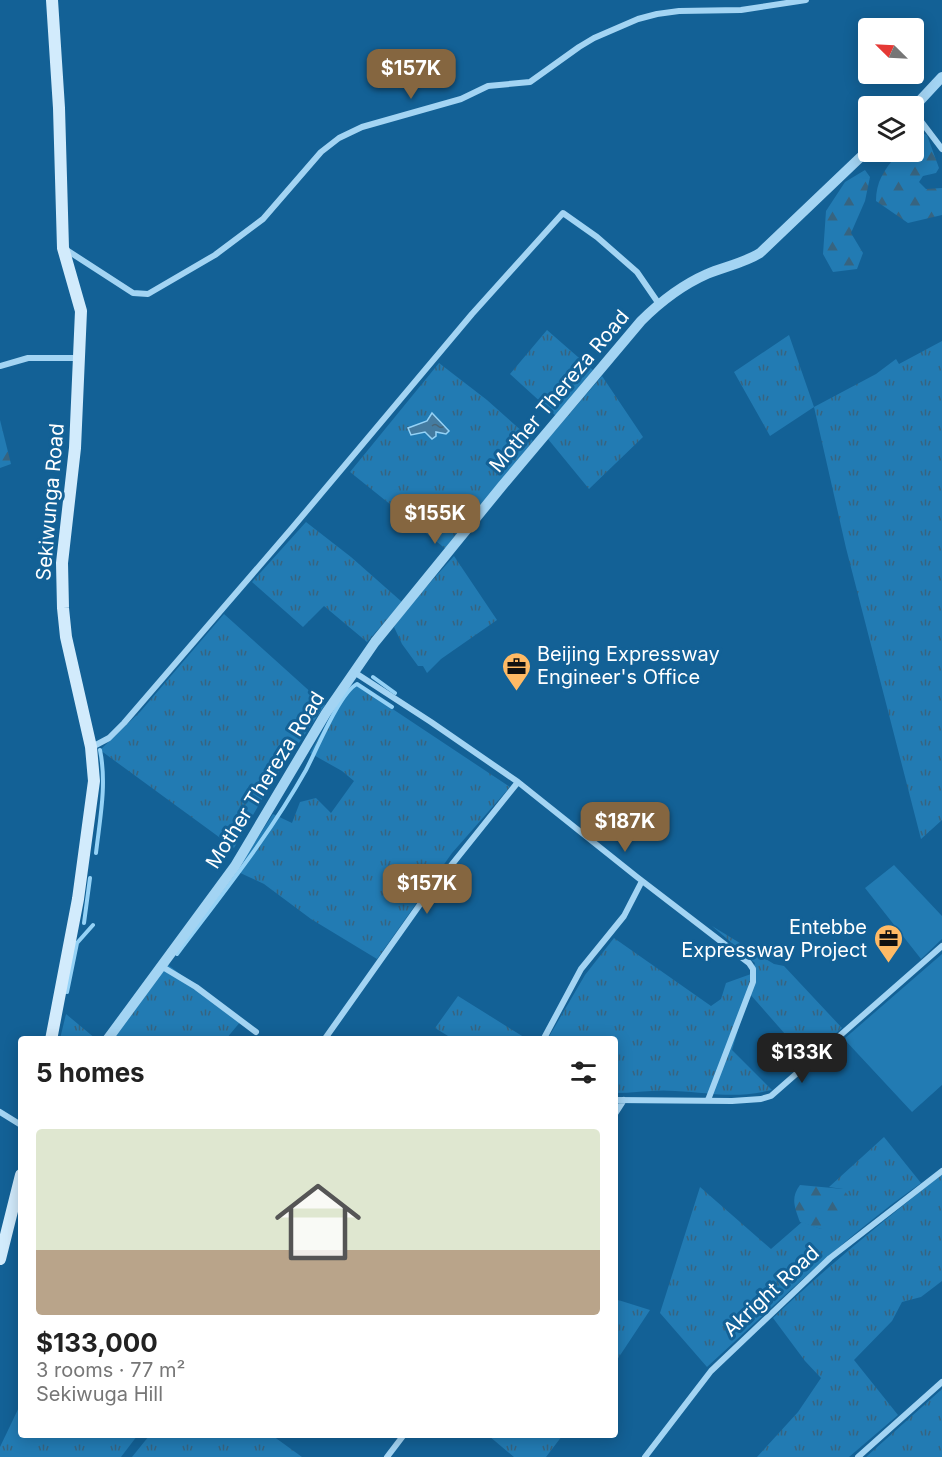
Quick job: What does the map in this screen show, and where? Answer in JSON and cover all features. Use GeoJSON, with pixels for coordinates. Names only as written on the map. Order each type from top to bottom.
{"type":"FeatureCollection","features":[{"type":"Feature","properties":{"kind":"main road","name":"Sekiwunga Road"},"geometry":{"type":"LineString","coordinates":[[52,0],[59,108],[63,248],[81,311],[75,448],[62,563],[63,608],[66,637],[91,747],[94,781],[78,899],[52,1036]]}},
{"type":"Feature","properties":{"kind":"main road"},"geometry":{"type":"LineString","coordinates":[[0,1259],[18,1187]]}},
{"type":"Feature","properties":{"kind":"street"},"geometry":{"type":"LineString","coordinates":[[63,248],[133,293],[148,294],[215,255],[263,219],[321,152],[339,138],[362,127],[461,99],[488,86],[530,82],[569,52],[594,38],[638,19],[679,11],[741,10],[806,0]]}},
{"type":"Feature","properties":{"kind":"street"},"geometry":{"type":"LineString","coordinates":[[924,98],[942,77]]}},
{"type":"Feature","properties":{"kind":"street"},"geometry":{"type":"LineString","coordinates":[[924,124],[942,149]]}},
{"type":"Feature","properties":{"kind":"street","name":"Mother Thereza Road"},"geometry":{"type":"LineString","coordinates":[[110,1036],[235,866],[316,729],[354,672],[494,495],[641,321],[659,304],[685,286],[705,275],[760,253],[858,160]]}},
{"type":"Feature","properties":{"kind":"street"},"geometry":{"type":"LineString","coordinates":[[91,747],[109,738],[124,723],[472,314],[563,213],[602,241],[637,273],[659,304]]}},
{"type":"Feature","properties":{"kind":"street"},"geometry":{"type":"LineString","coordinates":[[0,366],[28,358],[79,358]]}},
{"type":"Feature","properties":{"kind":"street"},"geometry":{"type":"LineString","coordinates":[[354,672],[518,782],[749,963],[753,969],[753,982],[708,1100]]}},
{"type":"Feature","properties":{"kind":"street"},"geometry":{"type":"LineString","coordinates":[[327,1036],[421,903],[518,782]]}},
{"type":"Feature","properties":{"kind":"street"},"geometry":{"type":"LineString","coordinates":[[545,1036],[581,969],[624,916],[642,881]]}},
{"type":"Feature","properties":{"kind":"street"},"geometry":{"type":"LineString","coordinates":[[618,1100],[761,1099],[771,1096],[942,946]]}},
{"type":"Feature","properties":{"kind":"street"},"geometry":{"type":"LineString","coordinates":[[161,966],[196,987],[256,1032]]}},
{"type":"Feature","properties":{"kind":"street"},"geometry":{"type":"LineString","coordinates":[[618,1109],[624,1100]]}},
{"type":"Feature","properties":{"kind":"street"},"geometry":{"type":"LineString","coordinates":[[0,1112],[18,1123]]}},
{"type":"Feature","properties":{"kind":"street","name":"Akright Road"},"geometry":{"type":"LineString","coordinates":[[645,1457],[711,1371],[830,1258],[942,1171]]}},
{"type":"Feature","properties":{"kind":"street"},"geometry":{"type":"LineString","coordinates":[[858,1457],[942,1382]]}},
{"type":"Feature","properties":{"kind":"street"},"geometry":{"type":"LineString","coordinates":[[387,1457],[401,1438]]}},
{"type":"Feature","properties":{"kind":"green space"},"geometry":{"type":"Polygon","coordinates":[[[924,134],[927,135],[939,168],[936,173],[923,176],[919,182],[926,189],[942,188],[942,215],[908,223],[876,201],[877,188],[891,162],[924,162],[924,134]]]}},
{"type":"Feature","properties":{"kind":"green space"},"geometry":{"type":"Polygon","coordinates":[[[865,170],[870,177],[865,201],[851,233],[863,253],[857,269],[833,272],[823,254],[826,211],[845,182],[865,170]]]}},
{"type":"Feature","properties":{"kind":"green space"},"geometry":{"type":"Polygon","coordinates":[[[547,330],[594,371],[556,416],[510,374],[547,330]]]}},
{"type":"Feature","properties":{"kind":"green space"},"geometry":{"type":"Polygon","coordinates":[[[789,335],[814,407],[770,436],[734,372],[789,335]]]}},
{"type":"Feature","properties":{"kind":"green space"},"geometry":{"type":"Polygon","coordinates":[[[942,341],[942,820],[921,839],[846,548],[814,407],[876,374],[896,359],[899,364],[942,341]]]}},
{"type":"Feature","properties":{"kind":"green space"},"geometry":{"type":"Polygon","coordinates":[[[439,363],[487,400],[533,441],[447,550],[350,472],[439,363]]]}},
{"type":"Feature","properties":{"kind":"green space"},"geometry":{"type":"Polygon","coordinates":[[[602,376],[643,437],[589,489],[548,439],[602,376]]]}},
{"type":"Feature","properties":{"kind":"green space"},"geometry":{"type":"Polygon","coordinates":[[[0,420],[11,464],[0,468],[0,420]]]}},
{"type":"Feature","properties":{"kind":"green space"},"geometry":{"type":"Polygon","coordinates":[[[306,522],[351,557],[402,602],[367,642],[324,606],[303,627],[252,582],[306,522]]]}},
{"type":"Feature","properties":{"kind":"green space"},"geometry":{"type":"Polygon","coordinates":[[[454,556],[497,620],[441,659],[427,673],[423,666],[418,666],[402,644],[394,627],[411,604],[454,556]]]}},
{"type":"Feature","properties":{"kind":"green space"},"geometry":{"type":"Polygon","coordinates":[[[224,614],[325,705],[272,782],[234,848],[100,750],[140,712],[224,614]]]}},
{"type":"Feature","properties":{"kind":"green space"},"geometry":{"type":"Polygon","coordinates":[[[355,684],[510,787],[452,853],[377,959],[311,919],[264,884],[236,871],[273,814],[292,823],[300,802],[316,798],[331,813],[354,781],[342,771],[310,753],[336,706],[355,684]]]}},
{"type":"Feature","properties":{"kind":"green space"},"geometry":{"type":"Polygon","coordinates":[[[894,865],[942,916],[942,939],[921,959],[865,888],[894,865]]]}},
{"type":"Feature","properties":{"kind":"green space"},"geometry":{"type":"Polygon","coordinates":[[[712,926],[774,964],[784,966],[842,1028],[807,1059],[749,993],[732,1050],[772,1090],[734,1095],[668,1091],[618,1093],[618,1036],[549,1036],[585,975],[614,938],[711,1006],[721,999],[726,983],[751,974],[755,963],[712,926]]]}},
{"type":"Feature","properties":{"kind":"green space"},"geometry":{"type":"Polygon","coordinates":[[[942,954],[942,1085],[912,1112],[844,1039],[942,954]]]}},
{"type":"Feature","properties":{"kind":"green space"},"geometry":{"type":"Polygon","coordinates":[[[167,964],[241,1021],[228,1036],[115,1036],[167,964]]]}},
{"type":"Feature","properties":{"kind":"green space"},"geometry":{"type":"Polygon","coordinates":[[[458,996],[522,1036],[448,1036],[435,1028],[458,996]]]}},
{"type":"Feature","properties":{"kind":"green space"},"geometry":{"type":"Polygon","coordinates":[[[66,1014],[92,1036],[61,1036],[66,1014]]]}},
{"type":"Feature","properties":{"kind":"green space"},"geometry":{"type":"Polygon","coordinates":[[[884,1137],[921,1183],[837,1249],[707,1367],[660,1313],[700,1187],[771,1249],[802,1222],[821,1229],[843,1189],[829,1187],[884,1137]]]}},
{"type":"Feature","properties":{"kind":"green space"},"geometry":{"type":"Polygon","coordinates":[[[942,1174],[942,1281],[921,1297],[902,1302],[892,1321],[854,1360],[898,1415],[849,1457],[757,1457],[798,1412],[821,1378],[805,1361],[773,1318],[834,1262],[942,1174]]]}},
{"type":"Feature","properties":{"kind":"green space"},"geometry":{"type":"Polygon","coordinates":[[[800,1185],[843,1189],[850,1198],[841,1220],[821,1229],[800,1222],[794,1199],[800,1185]]]}},
{"type":"Feature","properties":{"kind":"green space"},"geometry":{"type":"Polygon","coordinates":[[[618,1300],[650,1310],[618,1358],[618,1300]]]}},
{"type":"Feature","properties":{"kind":"green space"},"geometry":{"type":"Polygon","coordinates":[[[942,1389],[942,1457],[866,1457],[942,1389]]]}},
{"type":"Feature","properties":{"kind":"green space"},"geometry":{"type":"Polygon","coordinates":[[[18,1409],[18,1438],[135,1438],[121,1457],[0,1457],[0,1447],[18,1409]]]}},
{"type":"Feature","properties":{"kind":"green space"},"geometry":{"type":"Polygon","coordinates":[[[147,1438],[276,1438],[302,1457],[132,1457],[147,1438]]]}},
{"type":"Feature","properties":{"kind":"green space"},"geometry":{"type":"Polygon","coordinates":[[[491,1438],[560,1438],[546,1457],[514,1457],[491,1438]]]}},
{"type":"Feature","properties":{"kind":"water"},"geometry":{"type":"Polygon","coordinates":[[[432,413],[449,431],[446,434],[436,432],[436,436],[432,439],[425,432],[411,435],[408,428],[427,421],[432,413]]]}},
{"type":"Feature","properties":{"kind":"waterway"},"geometry":{"type":"LineString","coordinates":[[373,677],[395,693]]}},
{"type":"Feature","properties":{"kind":"waterway"},"geometry":{"type":"LineString","coordinates":[[177,954],[277,818],[306,770],[336,710],[350,689],[357,684],[392,707]]}},
{"type":"Feature","properties":{"kind":"waterway"},"geometry":{"type":"LineString","coordinates":[[96,853],[103,788],[100,750]]}},
{"type":"Feature","properties":{"kind":"waterway"},"geometry":{"type":"LineString","coordinates":[[84,923],[90,878]]}},
{"type":"Feature","properties":{"kind":"waterway"},"geometry":{"type":"LineString","coordinates":[[67,992],[77,943],[93,925]]}},
{"type":"Feature","properties":{"kind":"place","name":"Beijing Expressway Engineer's Office"},"geometry":{"type":"Point","coordinates":[516,692]}},
{"type":"Feature","properties":{"kind":"place","name":"Entebbe Expressway Project"},"geometry":{"type":"Point","coordinates":[888,964]}}]}
